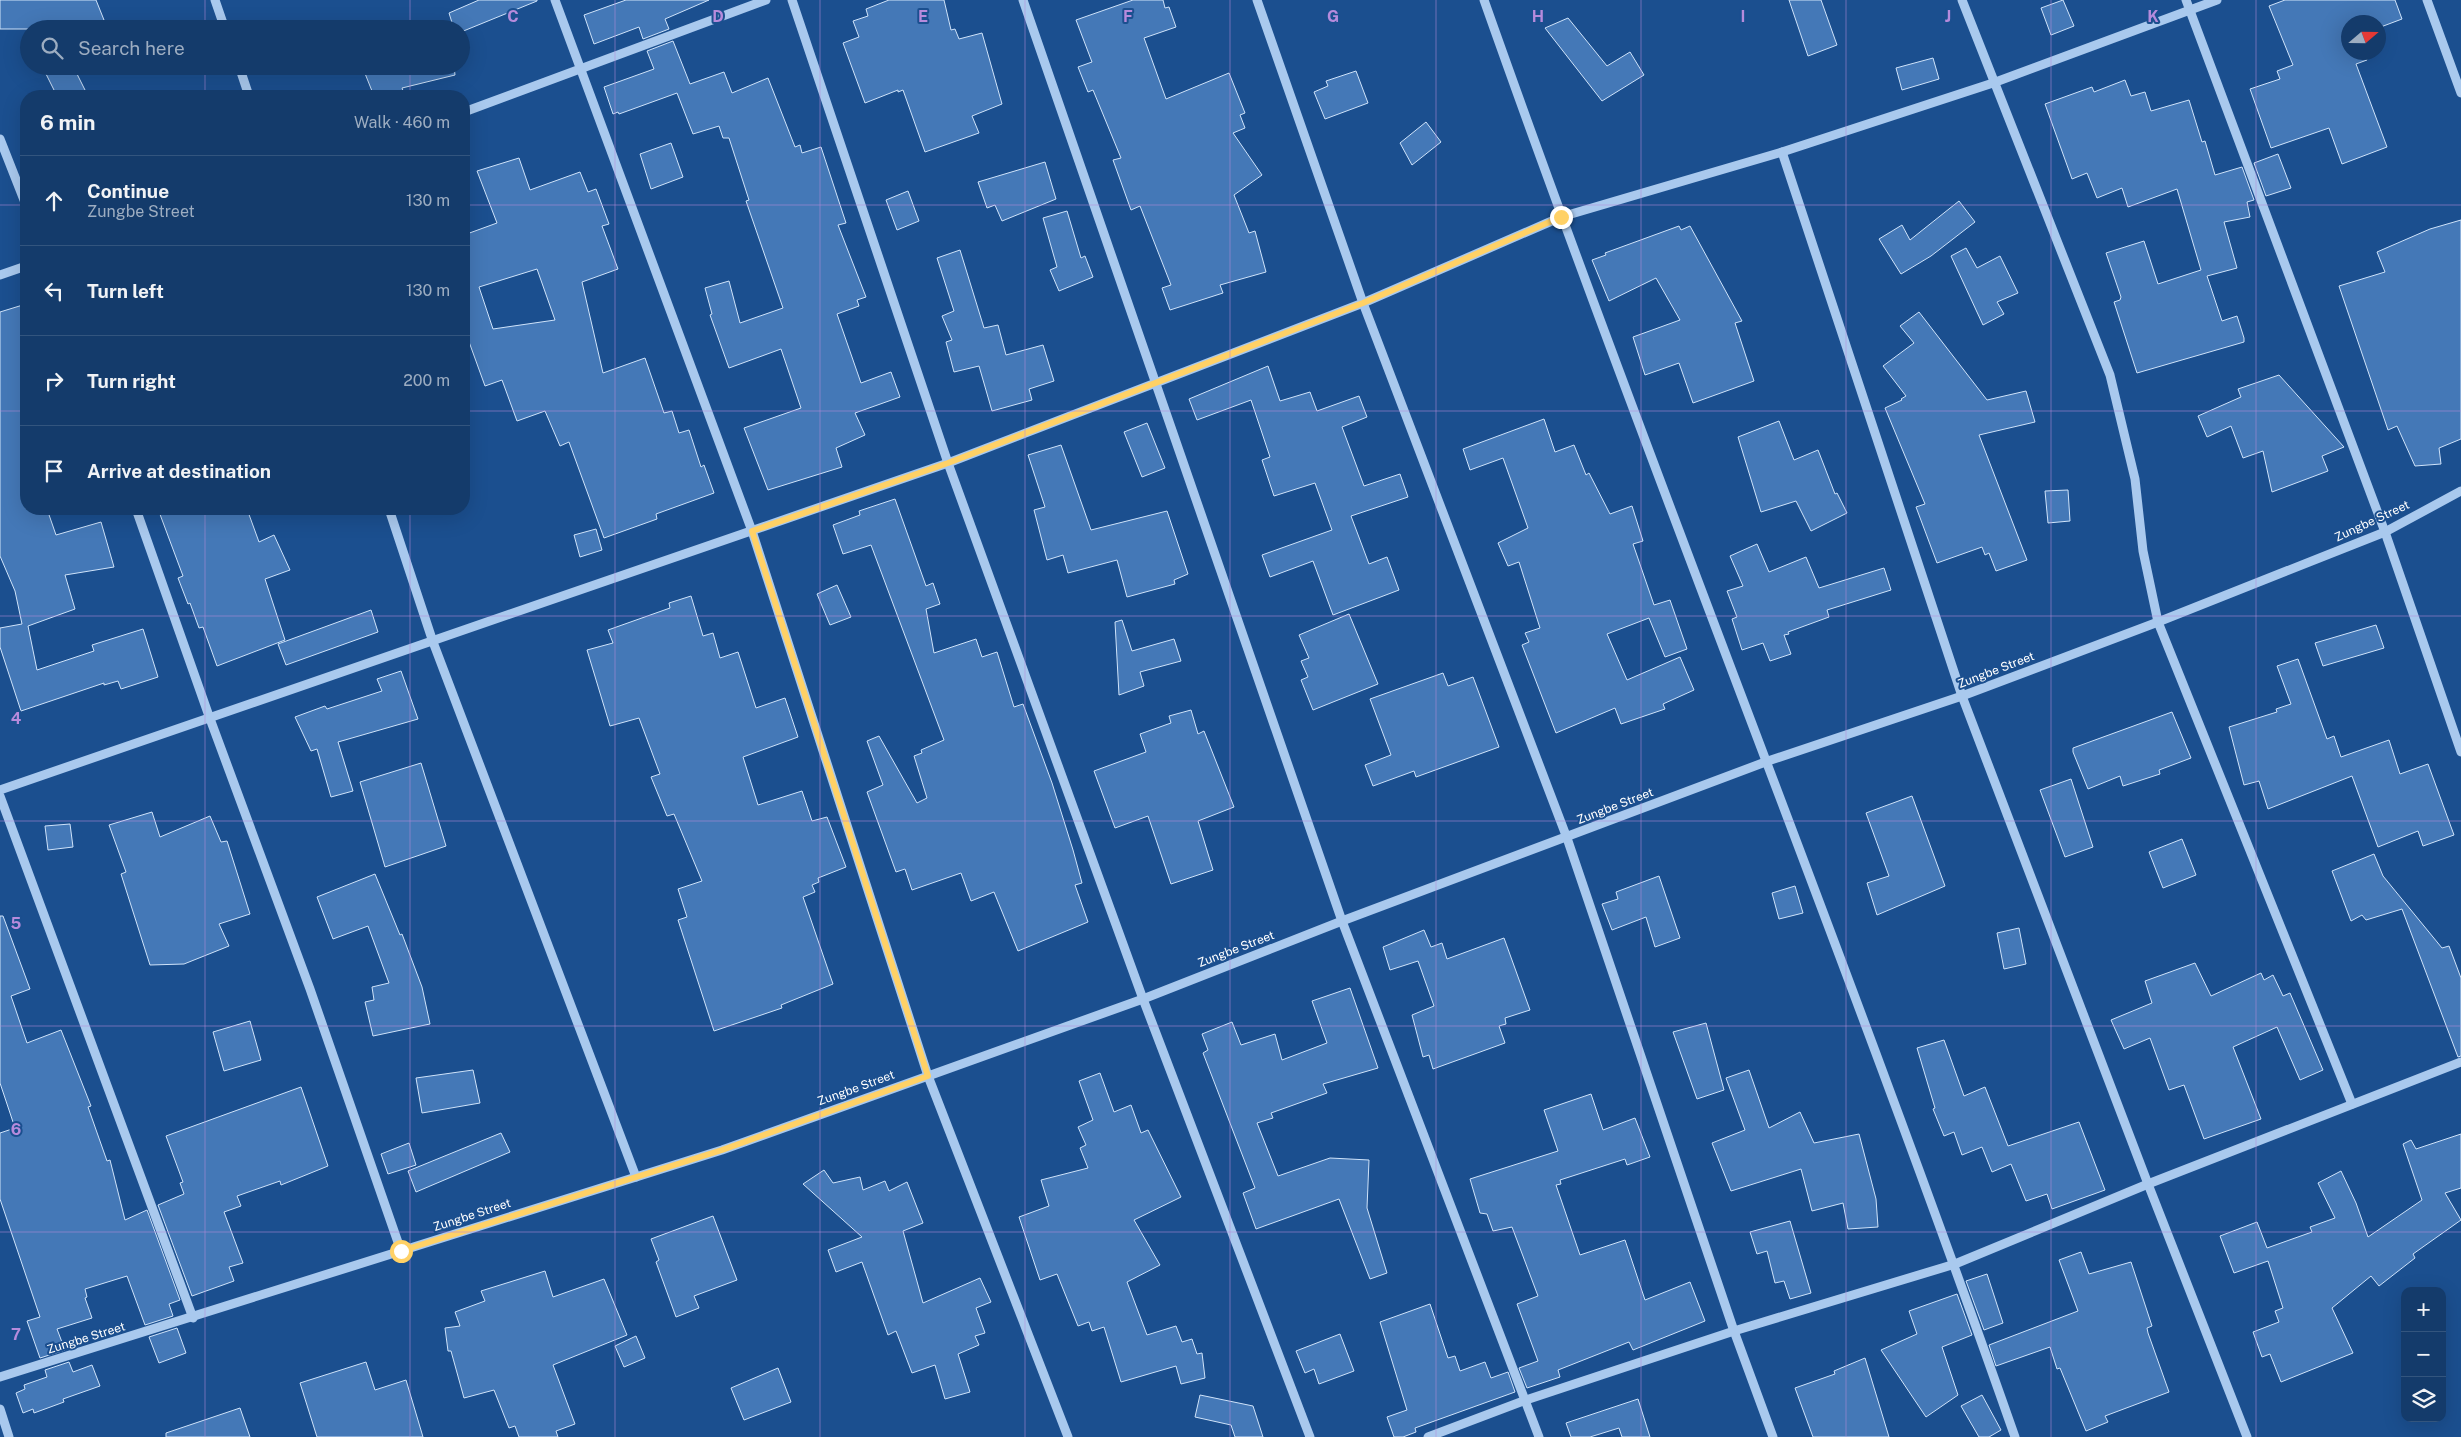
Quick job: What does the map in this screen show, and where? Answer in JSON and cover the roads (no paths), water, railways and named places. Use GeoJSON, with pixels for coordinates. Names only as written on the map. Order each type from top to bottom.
{"type":"FeatureCollection","features":[{"type":"Feature","properties":{"kind":"street"},"geometry":{"type":"LineString","coordinates":[[215,0],[222,20]]}},
{"type":"Feature","properties":{"kind":"street"},"geometry":{"type":"LineString","coordinates":[[555,0],[752,531],[928,1076],[1068,1437]]}},
{"type":"Feature","properties":{"kind":"street"},"geometry":{"type":"LineString","coordinates":[[470,110],[766,0]]}},
{"type":"Feature","properties":{"kind":"street"},"geometry":{"type":"LineString","coordinates":[[792,0],[948,463],[1143,999],[1310,1437]]}},
{"type":"Feature","properties":{"kind":"street"},"geometry":{"type":"LineString","coordinates":[[1023,0],[1342,921],[1539,1437]]}},
{"type":"Feature","properties":{"kind":"street"},"geometry":{"type":"LineString","coordinates":[[1257,0],[1363,303],[1567,838],[1734,1331],[1773,1437]]}},
{"type":"Feature","properties":{"kind":"street"},"geometry":{"type":"LineString","coordinates":[[1484,0],[1561,217],[1768,761],[1955,1264],[2015,1437]]}},
{"type":"Feature","properties":{"kind":"street"},"geometry":{"type":"LineString","coordinates":[[1962,0],[1993,83],[2110,375],[2135,479],[2143,551],[2158,622],[2352,1104]]}},
{"type":"Feature","properties":{"kind":"street"},"geometry":{"type":"LineString","coordinates":[[2186,0],[2385,532],[2461,752]]}},
{"type":"Feature","properties":{"kind":"street"},"geometry":{"type":"LineString","coordinates":[[0,790],[209,716],[433,642],[948,463],[1363,303],[1561,217],[1782,152],[1993,83],[2217,0]]}},
{"type":"Feature","properties":{"kind":"street"},"geometry":{"type":"LineString","coordinates":[[2427,0],[2461,93]]}},
{"type":"Feature","properties":{"kind":"street"},"geometry":{"type":"LineString","coordinates":[[242,75],[247,90]]}},
{"type":"Feature","properties":{"kind":"street"},"geometry":{"type":"LineString","coordinates":[[0,139],[20,190]]}},
{"type":"Feature","properties":{"kind":"street"},"geometry":{"type":"LineString","coordinates":[[1782,152],[1962,696],[2148,1184],[2248,1437]]}},
{"type":"Feature","properties":{"kind":"street"},"geometry":{"type":"LineString","coordinates":[[0,275],[20,268]]}},
{"type":"Feature","properties":{"kind":"street","name":"Zungbe Street"},"geometry":{"type":"LineString","coordinates":[[0,1377],[193,1318],[722,1150],[1143,999],[1342,921],[1768,761],[1962,696],[2158,622],[2385,532],[2461,491]]}},
{"type":"Feature","properties":{"kind":"street"},"geometry":{"type":"LineString","coordinates":[[138,515],[209,716],[310,989],[401,1251]]}},
{"type":"Feature","properties":{"kind":"street"},"geometry":{"type":"LineString","coordinates":[[391,515],[433,642],[636,1177]]}},
{"type":"Feature","properties":{"kind":"street"},"geometry":{"type":"LineString","coordinates":[[0,796],[193,1318]]}},
{"type":"Feature","properties":{"kind":"street"},"geometry":{"type":"LineString","coordinates":[[1428,1437],[1526,1400],[1734,1331],[1955,1264],[2148,1184],[2461,1062]]}},
{"type":"Feature","properties":{"kind":"street"},"geometry":{"type":"LineString","coordinates":[[0,1410],[9,1437]]}}]}
